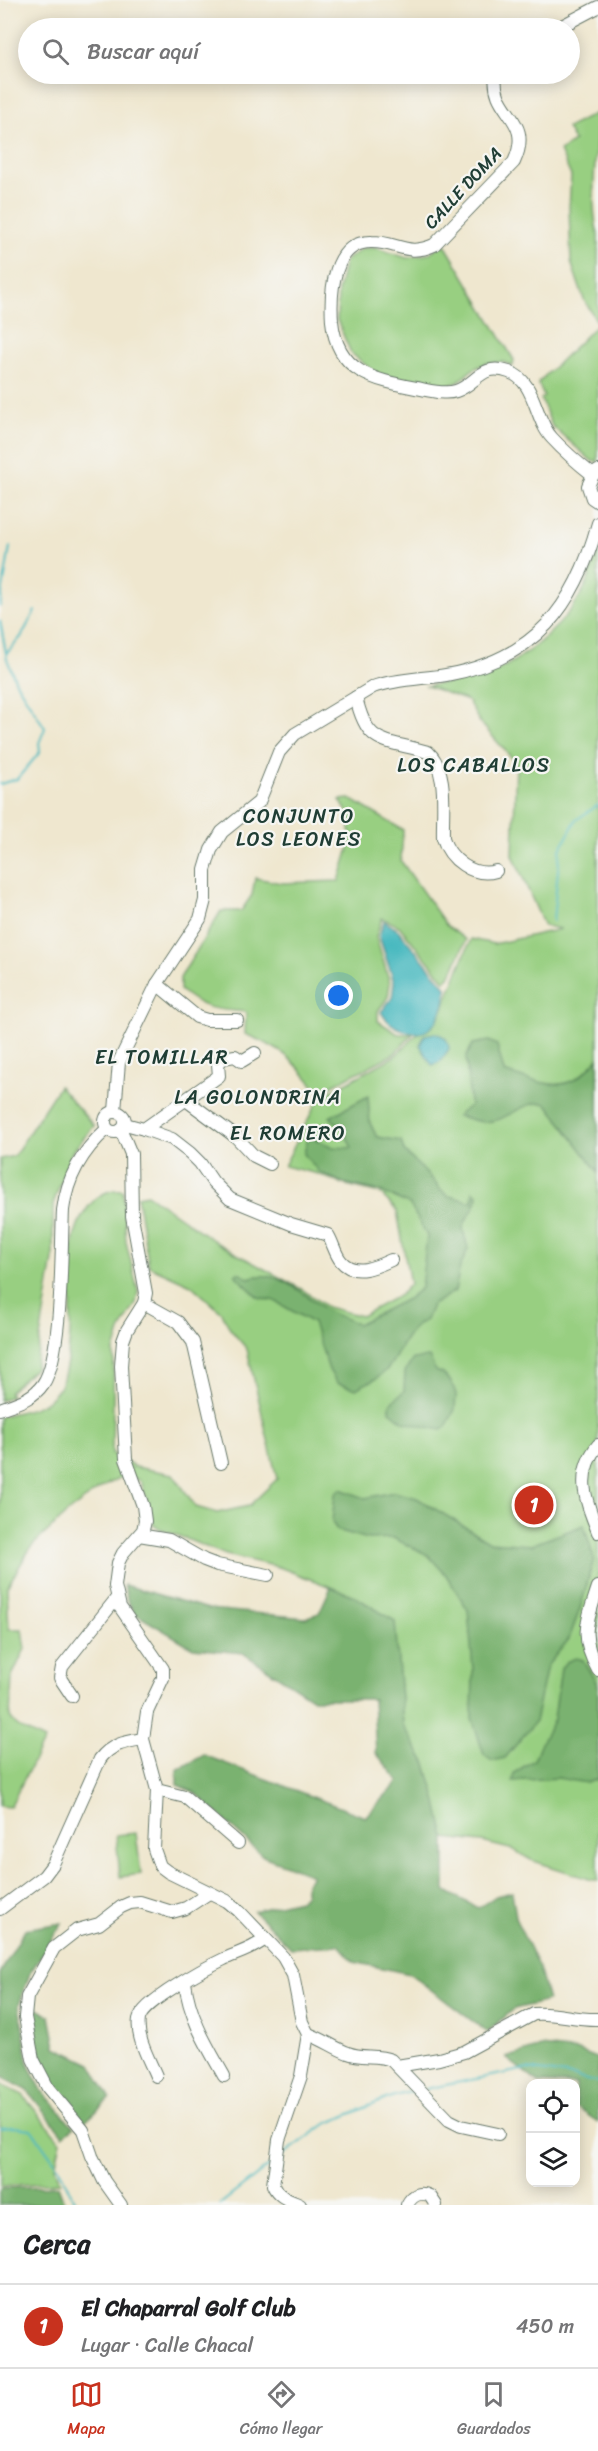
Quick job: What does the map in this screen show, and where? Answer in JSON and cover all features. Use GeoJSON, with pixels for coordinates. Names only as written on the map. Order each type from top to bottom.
{"type":"FeatureCollection","features":[{"type":"Feature","properties":{"kind":"street"},"geometry":{"type":"LineString","coordinates":[[577,18],[598,7]]}},
{"type":"Feature","properties":{"kind":"street","name":"CALLE DOMA"},"geometry":{"type":"LineString","coordinates":[[496,84],[500,102],[516,122],[520,134],[518,153],[514,162],[434,245],[423,250],[412,251],[374,241],[351,248],[339,264],[332,288],[333,327],[340,348],[354,367],[366,376],[382,382],[444,392],[456,391],[467,385],[478,374],[492,370],[508,371],[528,388],[540,421],[551,438],[596,473]]}},
{"type":"Feature","properties":{"kind":"street"},"geometry":{"type":"LineString","coordinates":[[596,473],[588,486],[589,492],[598,502]]}},
{"type":"Feature","properties":{"kind":"street"},"geometry":{"type":"LineString","coordinates":[[115,1112],[119,1062],[157,984],[204,910],[207,859],[222,832],[260,802],[273,764],[285,743],[295,734],[385,682],[444,675],[476,668],[501,659],[541,632],[570,596],[598,523]]}},
{"type":"Feature","properties":{"kind":"street"},"geometry":{"type":"LineString","coordinates":[[356,697],[364,724],[370,733],[378,738],[428,752],[439,765],[443,838],[452,856],[471,869],[490,873],[496,871]]}},
{"type":"Feature","properties":{"kind":"street"},"geometry":{"type":"LineString","coordinates":[[157,984],[197,1017],[207,1020],[237,1020]]}},
{"type":"Feature","properties":{"kind":"street"},"geometry":{"type":"LineString","coordinates":[[144,1129],[219,1076],[218,1064],[223,1058],[235,1056],[242,1061],[255,1053]]}},
{"type":"Feature","properties":{"kind":"street"},"geometry":{"type":"LineString","coordinates":[[186,1100],[236,1137],[254,1156],[270,1164]]}},
{"type":"Feature","properties":{"kind":"street"},"geometry":{"type":"LineString","coordinates":[[115,1112],[123,1116],[123,1127],[131,1154],[132,1216],[147,1293],[144,1303],[125,1336],[121,1366],[126,1459],[145,1513],[143,1530],[123,1553],[118,1563],[116,1599],[125,1617],[164,1669],[163,1678],[147,1712],[143,1739],[157,1790],[154,1840],[156,1858],[160,1866],[168,1872],[227,1901],[290,1966],[302,2022],[308,2034],[301,2076],[279,2140],[273,2169],[273,2185],[276,2192],[300,2205]]}},
{"type":"Feature","properties":{"kind":"street"},"geometry":{"type":"LineString","coordinates":[[115,1112],[106,1116],[104,1123],[107,1129],[116,1132],[123,1127],[144,1129],[172,1139],[200,1163],[213,1182],[230,1199],[291,1224],[328,1234],[341,1262],[348,1267],[357,1270],[366,1269],[391,1260]]}},
{"type":"Feature","properties":{"kind":"street"},"geometry":{"type":"LineString","coordinates":[[0,1409],[19,1402],[37,1391],[52,1366],[66,1190],[80,1160],[107,1129]]}},
{"type":"Feature","properties":{"kind":"street"},"geometry":{"type":"LineString","coordinates":[[144,1303],[178,1322],[193,1342],[221,1463]]}},
{"type":"Feature","properties":{"kind":"street"},"geometry":{"type":"LineString","coordinates":[[598,1445],[587,1465],[584,1497],[598,1532]]}},
{"type":"Feature","properties":{"kind":"street"},"geometry":{"type":"LineString","coordinates":[[139,1535],[169,1540],[217,1565],[268,1575]]}},
{"type":"Feature","properties":{"kind":"street"},"geometry":{"type":"LineString","coordinates":[[598,1587],[585,1633],[588,1650],[598,1670]]}},
{"type":"Feature","properties":{"kind":"street"},"geometry":{"type":"LineString","coordinates":[[72,1696],[60,1678],[62,1667],[116,1599]]}},
{"type":"Feature","properties":{"kind":"street"},"geometry":{"type":"LineString","coordinates":[[0,1909],[44,1876],[53,1864],[100,1759],[107,1749],[117,1744],[143,1739]]}},
{"type":"Feature","properties":{"kind":"street"},"geometry":{"type":"LineString","coordinates":[[157,1790],[184,1797],[238,1843]]}},
{"type":"Feature","properties":{"kind":"street"},"geometry":{"type":"LineString","coordinates":[[121,2205],[104,2181],[83,2130],[48,2088],[33,2059],[25,2017],[27,1998],[54,1948],[76,1930],[99,1924],[130,1903],[140,1902],[172,1912],[186,1908],[209,1893]]}},
{"type":"Feature","properties":{"kind":"street"},"geometry":{"type":"LineString","coordinates":[[156,2076],[140,2037],[140,2014],[154,2001],[185,1982],[223,1960],[256,1946],[265,1939]]}},
{"type":"Feature","properties":{"kind":"street"},"geometry":{"type":"LineString","coordinates":[[185,1982],[189,2009],[196,2026],[224,2076]]}},
{"type":"Feature","properties":{"kind":"street"},"geometry":{"type":"LineString","coordinates":[[397,2066],[464,2052],[534,2014],[547,2013],[579,2019],[598,2019]]}},
{"type":"Feature","properties":{"kind":"street"},"geometry":{"type":"LineString","coordinates":[[308,2034],[326,2040],[348,2054],[382,2056],[397,2066],[449,2120],[462,2126],[498,2134]]}},
{"type":"Feature","properties":{"kind":"street"},"geometry":{"type":"LineString","coordinates":[[407,2205],[414,2196],[420,2193],[430,2202]]}},
{"type":"Feature","properties":{"kind":"green space"},"geometry":{"type":"Polygon","coordinates":[[[598,112],[594,204],[598,235],[598,323],[584,300],[571,262],[569,207],[571,176],[560,151],[574,141],[567,128],[598,112]]]}},
{"type":"Feature","properties":{"kind":"green space"},"geometry":{"type":"Polygon","coordinates":[[[444,243],[514,360],[513,366],[503,362],[486,363],[472,370],[457,383],[440,386],[377,374],[351,353],[337,320],[338,291],[345,261],[363,248],[376,248],[407,258],[428,254],[444,243]]]}},
{"type":"Feature","properties":{"kind":"green space"},"geometry":{"type":"Polygon","coordinates":[[[598,323],[598,462],[592,461],[552,426],[541,399],[544,397],[538,383],[598,323]]]}},
{"type":"Feature","properties":{"kind":"green space"},"geometry":{"type":"Polygon","coordinates":[[[598,550],[598,1880],[531,1860],[514,1850],[482,1842],[445,1838],[426,1764],[403,1725],[394,1621],[354,1596],[279,1567],[226,1555],[154,1526],[141,1481],[125,1475],[99,1489],[67,1513],[31,1547],[7,1587],[9,1629],[22,1629],[25,1649],[12,1676],[10,1718],[20,1728],[44,1740],[10,1807],[0,1806],[0,1417],[44,1403],[57,1391],[63,1378],[71,1321],[73,1245],[82,1216],[95,1199],[113,1190],[123,1190],[126,1242],[138,1291],[136,1303],[120,1331],[114,1351],[112,1453],[135,1467],[173,1474],[196,1507],[217,1513],[249,1506],[277,1479],[247,1349],[230,1329],[222,1313],[191,1285],[149,1266],[137,1196],[147,1194],[219,1244],[303,1290],[327,1307],[361,1316],[400,1295],[410,1284],[397,1211],[380,1193],[284,1166],[319,1098],[395,1056],[442,1010],[471,939],[494,944],[561,929],[544,926],[513,855],[516,763],[479,721],[468,701],[427,686],[470,679],[494,672],[508,665],[547,636],[579,598],[588,581],[598,550]]]}},
{"type":"Feature","properties":{"kind":"green space"},"geometry":{"type":"Polygon","coordinates":[[[350,799],[403,830],[401,861],[446,925],[466,940],[452,972],[445,981],[399,926],[382,918],[376,937],[390,983],[388,997],[378,1011],[378,1021],[398,1034],[413,1034],[394,1054],[319,1092],[287,1057],[270,1045],[245,1034],[246,1012],[218,1009],[196,1002],[180,990],[180,978],[221,911],[241,911],[252,895],[255,878],[282,883],[339,881],[350,845],[350,817],[340,800],[350,799]]]}},
{"type":"Feature","properties":{"kind":"green space"},"geometry":{"type":"Polygon","coordinates":[[[489,1041],[497,1045],[504,1072],[546,1083],[562,1084],[573,1080],[585,1072],[598,1058],[598,1172],[547,1104],[531,1104],[493,1121],[482,1122],[457,1116],[470,1105],[466,1057],[473,1044],[489,1041]]]}},
{"type":"Feature","properties":{"kind":"green space"},"geometry":{"type":"Polygon","coordinates":[[[59,1086],[94,1126],[72,1152],[53,1204],[53,1259],[35,1368],[9,1392],[11,1396],[0,1401],[0,1159],[14,1156],[59,1086]]]}},
{"type":"Feature","properties":{"kind":"green space"},"geometry":{"type":"Polygon","coordinates":[[[368,1096],[370,1123],[377,1137],[401,1141],[404,1151],[440,1190],[449,1196],[472,1202],[473,1191],[478,1196],[463,1229],[468,1249],[460,1267],[455,1291],[432,1305],[426,1320],[406,1338],[387,1369],[378,1377],[356,1389],[337,1383],[329,1370],[313,1323],[275,1301],[258,1297],[236,1276],[236,1273],[241,1273],[248,1278],[269,1276],[279,1279],[327,1310],[358,1324],[407,1299],[421,1288],[427,1236],[410,1205],[380,1191],[343,1183],[319,1172],[304,1154],[308,1136],[333,1147],[352,1148],[343,1129],[330,1117],[368,1096]]]}},
{"type":"Feature","properties":{"kind":"green space"},"geometry":{"type":"Polygon","coordinates":[[[429,1357],[436,1371],[452,1383],[456,1394],[455,1409],[446,1427],[441,1430],[404,1422],[390,1411],[390,1404],[404,1391],[405,1372],[413,1359],[429,1357]]]}},
{"type":"Feature","properties":{"kind":"green space"},"geometry":{"type":"Polygon","coordinates":[[[340,1489],[365,1498],[394,1492],[417,1498],[490,1542],[531,1545],[584,1525],[594,1559],[580,1609],[569,1639],[547,1666],[535,1722],[505,1758],[492,1761],[484,1755],[472,1718],[473,1670],[468,1610],[446,1575],[428,1555],[393,1538],[368,1539],[337,1530],[332,1522],[335,1494],[340,1489]]]}},
{"type":"Feature","properties":{"kind":"green space"},"geometry":{"type":"Polygon","coordinates":[[[124,1585],[209,1609],[306,1618],[319,1613],[331,1587],[354,1596],[395,1621],[403,1725],[426,1764],[437,1802],[445,1838],[445,1891],[478,1908],[496,1896],[512,1892],[517,1922],[539,1968],[548,2001],[514,2009],[487,2032],[410,1974],[354,1962],[339,1945],[291,1948],[254,1911],[299,1900],[306,1894],[306,1884],[312,1875],[263,1856],[194,1792],[177,1785],[177,1770],[204,1755],[365,1817],[399,1781],[376,1753],[373,1699],[313,1699],[243,1653],[193,1648],[134,1613],[127,1599],[124,1585]]]}},
{"type":"Feature","properties":{"kind":"green space"},"geometry":{"type":"Polygon","coordinates":[[[576,1658],[583,1660],[598,1686],[598,1779],[586,1783],[558,1778],[513,1781],[514,1773],[534,1760],[554,1719],[561,1668],[566,1662],[576,1658]]]}},
{"type":"Feature","properties":{"kind":"green space"},"geometry":{"type":"Polygon","coordinates":[[[136,1833],[141,1874],[120,1877],[116,1835],[136,1833]]]}},
{"type":"Feature","properties":{"kind":"green space"},"geometry":{"type":"Polygon","coordinates":[[[62,1923],[30,1973],[19,2005],[29,2066],[43,2092],[74,2127],[63,2135],[27,2090],[0,2076],[0,1974],[25,1929],[62,1923]]]}},
{"type":"Feature","properties":{"kind":"green space"},"geometry":{"type":"Polygon","coordinates":[[[31,2005],[50,2016],[56,2047],[91,2064],[110,2098],[84,2122],[54,2083],[39,2054],[31,2022],[31,2005]]]}},
{"type":"Feature","properties":{"kind":"green space"},"geometry":{"type":"Polygon","coordinates":[[[541,2047],[579,2051],[598,2059],[598,2122],[580,2110],[580,2079],[534,2079],[506,2058],[541,2047]]]}},
{"type":"Feature","properties":{"kind":"green space"},"geometry":{"type":"Polygon","coordinates":[[[0,2084],[23,2095],[61,2142],[55,2167],[60,2182],[0,2186],[0,2084]]]}},
{"type":"Feature","properties":{"kind":"green space"},"geometry":{"type":"Polygon","coordinates":[[[58,2186],[65,2205],[0,2205],[0,2189],[2,2188],[58,2186]]]}},
{"type":"Feature","properties":{"kind":"water"},"geometry":{"type":"Polygon","coordinates":[[[384,921],[398,930],[446,987],[440,1015],[429,1029],[423,1032],[402,1030],[389,1022],[381,1012],[392,998],[394,982],[379,936],[384,921]]]}},
{"type":"Feature","properties":{"kind":"water"},"geometry":{"type":"Polygon","coordinates":[[[435,1033],[445,1038],[449,1049],[440,1062],[432,1065],[420,1045],[425,1035],[435,1033]]]}},
{"type":"Feature","properties":{"kind":"waterway"},"geometry":{"type":"LineString","coordinates":[[0,606],[10,547]]}},
{"type":"Feature","properties":{"kind":"waterway"},"geometry":{"type":"LineString","coordinates":[[7,653],[21,637],[35,611]]}},
{"type":"Feature","properties":{"kind":"waterway"},"geometry":{"type":"LineString","coordinates":[[0,621],[7,659],[16,682],[45,728],[39,743],[40,752],[17,779],[0,784]]}},
{"type":"Feature","properties":{"kind":"waterway"},"geometry":{"type":"LineString","coordinates":[[553,921],[560,850],[576,820],[598,805]]}},
{"type":"Feature","properties":{"kind":"waterway"},"geometry":{"type":"LineString","coordinates":[[425,2089],[527,2069],[572,2076],[598,2083]]}},
{"type":"Feature","properties":{"kind":"waterway"},"geometry":{"type":"LineString","coordinates":[[283,2155],[326,2124],[391,2097],[414,2091]]}},
{"type":"Feature","properties":{"kind":"waterway"},"geometry":{"type":"LineString","coordinates":[[0,2128],[31,2129],[59,2168],[76,2205]]}},
{"type":"Feature","properties":{"kind":"waterway"},"geometry":{"type":"LineString","coordinates":[[219,2205],[271,2164]]}},
{"type":"Feature","properties":{"kind":"place","name":"El Chaparral Golf Club"},"geometry":{"type":"Point","coordinates":[534,1505]}},
{"type":"Feature","properties":{"kind":"district","name":"LOS CABALLOS"},"geometry":{"type":"Point","coordinates":[474,765]}},
{"type":"Feature","properties":{"kind":"district","name":"CONJUNTO LOS LEONES"},"geometry":{"type":"Point","coordinates":[299,828]}},
{"type":"Feature","properties":{"kind":"district","name":"EL TOMILLAR"},"geometry":{"type":"Point","coordinates":[162,1057]}},
{"type":"Feature","properties":{"kind":"district","name":"LA GOLONDRINA"},"geometry":{"type":"Point","coordinates":[258,1097]}},
{"type":"Feature","properties":{"kind":"district","name":"EL ROMERO"},"geometry":{"type":"Point","coordinates":[288,1133]}}]}
